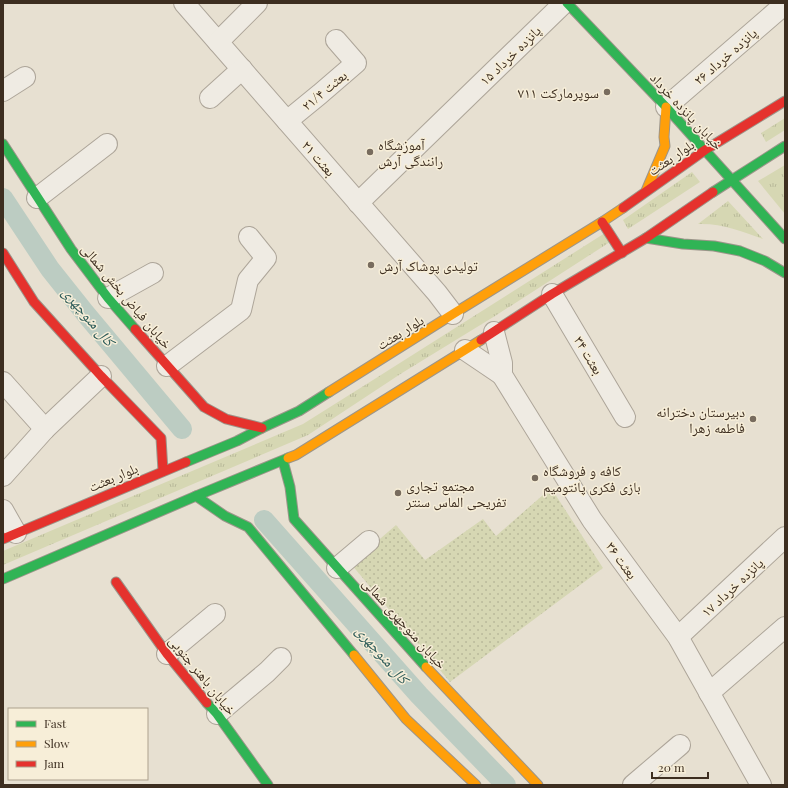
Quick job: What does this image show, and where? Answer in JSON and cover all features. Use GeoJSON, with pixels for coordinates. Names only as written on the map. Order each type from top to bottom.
{"type":"FeatureCollection","features":[{"type":"Feature","properties":{"kind":"main road","name":"خیابان پانزده خرداد"},"geometry":{"type":"LineString","coordinates":[[567,3],[666,107],[785,239]]}},
{"type":"Feature","properties":{"kind":"main road","name":"بلوار بعثت"},"geometry":{"type":"LineString","coordinates":[[10,536],[163,471],[237,442],[262,428],[299,411],[602,222],[705,150],[785,101]]}},
{"type":"Feature","properties":{"kind":"main road"},"geometry":{"type":"LineString","coordinates":[[646,191],[665,146],[664,137],[666,107]]}},
{"type":"Feature","properties":{"kind":"main road","name":"خیابان فیاض بخش شمالی"},"geometry":{"type":"LineString","coordinates":[[3,144],[71,249],[108,298],[204,407],[226,419],[262,428]]}},
{"type":"Feature","properties":{"kind":"main road"},"geometry":{"type":"LineString","coordinates":[[3,579],[196,496],[296,455],[494,332],[552,294],[646,238],[785,146]]}},
{"type":"Feature","properties":{"kind":"main road"},"geometry":{"type":"LineString","coordinates":[[602,222],[622,253]]}},
{"type":"Feature","properties":{"kind":"main road"},"geometry":{"type":"LineString","coordinates":[[646,238],[683,244],[714,246],[740,251],[765,261],[785,273]]}},
{"type":"Feature","properties":{"kind":"main road"},"geometry":{"type":"LineString","coordinates":[[3,253],[34,302],[161,438],[163,471]]}},
{"type":"Feature","properties":{"kind":"main road","name":"خیابان منوچهری شمالی"},"geometry":{"type":"LineString","coordinates":[[283,461],[290,487],[294,519],[441,684],[538,785]]}},
{"type":"Feature","properties":{"kind":"main road"},"geometry":{"type":"LineString","coordinates":[[196,496],[225,516],[248,527],[406,719],[476,785]]}},
{"type":"Feature","properties":{"kind":"main road","name":"خیابان باهنر جنوبی"},"geometry":{"type":"LineString","coordinates":[[116,582],[167,654],[217,714],[268,785]]}},
{"type":"Feature","properties":{"kind":"street","name":"بعثت ۲۱"},"geometry":{"type":"LineString","coordinates":[[184,3],[437,293],[453,314]]}},
{"type":"Feature","properties":{"kind":"street"},"geometry":{"type":"LineString","coordinates":[[218,42],[257,3]]}},
{"type":"Feature","properties":{"kind":"street","name":"پانزده خرداد ۱۵"},"geometry":{"type":"LineString","coordinates":[[358,203],[564,3]]}},
{"type":"Feature","properties":{"kind":"street","name":"پانزده خرداد ۲۶"},"geometry":{"type":"LineString","coordinates":[[666,107],[785,4]]}},
{"type":"Feature","properties":{"kind":"street","name":"بعثت ۲۱/۴"},"geometry":{"type":"LineString","coordinates":[[287,121],[356,63],[336,40]]}},
{"type":"Feature","properties":{"kind":"street"},"geometry":{"type":"LineString","coordinates":[[210,98],[242,69]]}},
{"type":"Feature","properties":{"kind":"street"},"geometry":{"type":"LineString","coordinates":[[3,91],[25,77]]}},
{"type":"Feature","properties":{"kind":"street"},"geometry":{"type":"LineString","coordinates":[[37,198],[107,144]]}},
{"type":"Feature","properties":{"kind":"street"},"geometry":{"type":"LineString","coordinates":[[168,366],[242,310],[248,280],[266,258],[249,237]]}},
{"type":"Feature","properties":{"kind":"street"},"geometry":{"type":"LineString","coordinates":[[108,298],[153,273]]}},
{"type":"Feature","properties":{"kind":"street","name":"بعثت ۳۴"},"geometry":{"type":"LineString","coordinates":[[552,294],[625,417]]}},
{"type":"Feature","properties":{"kind":"street","name":"بعثت ۳۶"},"geometry":{"type":"LineString","coordinates":[[494,332],[502,363],[502,375],[592,520],[678,637],[761,785]]}},
{"type":"Feature","properties":{"kind":"street"},"geometry":{"type":"LineString","coordinates":[[465,350],[502,375]]}},
{"type":"Feature","properties":{"kind":"street"},"geometry":{"type":"LineString","coordinates":[[3,476],[45,429],[102,376]]}},
{"type":"Feature","properties":{"kind":"street"},"geometry":{"type":"LineString","coordinates":[[3,382],[45,429]]}},
{"type":"Feature","properties":{"kind":"street"},"geometry":{"type":"LineString","coordinates":[[3,510],[10,536]]}},
{"type":"Feature","properties":{"kind":"street","name":"پانزده خرداد ۱۷"},"geometry":{"type":"LineString","coordinates":[[678,637],[785,537]]}},
{"type":"Feature","properties":{"kind":"street"},"geometry":{"type":"LineString","coordinates":[[337,568],[368,542]]}},
{"type":"Feature","properties":{"kind":"street"},"geometry":{"type":"LineString","coordinates":[[167,654],[214,614]]}},
{"type":"Feature","properties":{"kind":"street"},"geometry":{"type":"LineString","coordinates":[[709,693],[785,627]]}},
{"type":"Feature","properties":{"kind":"street"},"geometry":{"type":"LineString","coordinates":[[217,714],[267,672],[281,658]]}},
{"type":"Feature","properties":{"kind":"street"},"geometry":{"type":"LineString","coordinates":[[633,785],[680,745]]}},
{"type":"Feature","properties":{"kind":"green space"},"geometry":{"type":"Polygon","coordinates":[[[785,118],[785,130],[766,142],[761,133],[785,118]]]}},
{"type":"Feature","properties":{"kind":"green space"},"geometry":{"type":"Polygon","coordinates":[[[785,165],[785,214],[758,181],[785,165]]]}},
{"type":"Feature","properties":{"kind":"green space"},"geometry":{"type":"Polygon","coordinates":[[[692,172],[700,182],[628,229],[623,220],[692,172]]]}},
{"type":"Feature","properties":{"kind":"green space"},"geometry":{"type":"Polygon","coordinates":[[[728,201],[763,239],[723,226],[698,224],[728,201]]]}},
{"type":"Feature","properties":{"kind":"green space"},"geometry":{"type":"Polygon","coordinates":[[[605,233],[610,242],[495,316],[402,373],[308,435],[3,565],[3,551],[303,424],[605,233]]]}},
{"type":"Feature","properties":{"kind":"green space"},"geometry":{"type":"Polygon","coordinates":[[[551,488],[603,568],[450,682],[351,564],[396,525],[425,560],[483,519],[496,536],[551,488]]]}},
{"type":"Feature","properties":{"kind":"waterway","name":"کال منوچهری"},"geometry":{"type":"LineString","coordinates":[[3,198],[50,269],[182,429]]}},
{"type":"Feature","properties":{"kind":"waterway","name":"کال منوچهری"},"geometry":{"type":"LineString","coordinates":[[264,520],[419,695],[506,785]]}},
{"type":"Feature","properties":{"kind":"traffic: fast"},"geometry":{"type":"LineString","coordinates":[[567,3],[666,107],[785,239]]}},
{"type":"Feature","properties":{"kind":"traffic: fast"},"geometry":{"type":"LineString","coordinates":[[3,144],[71,249],[108,298],[135,329]]}},
{"type":"Feature","properties":{"kind":"traffic: fast"},"geometry":{"type":"LineString","coordinates":[[713,192],[785,146]]}},
{"type":"Feature","properties":{"kind":"traffic: fast"},"geometry":{"type":"LineString","coordinates":[[646,238],[683,244],[714,246],[740,251],[765,261],[785,273]]}},
{"type":"Feature","properties":{"kind":"traffic: fast"},"geometry":{"type":"LineString","coordinates":[[186,462],[237,441],[299,411],[329,392]]}},
{"type":"Feature","properties":{"kind":"traffic: fast"},"geometry":{"type":"LineString","coordinates":[[3,579],[288,458]]}},
{"type":"Feature","properties":{"kind":"traffic: fast"},"geometry":{"type":"LineString","coordinates":[[283,461],[290,487],[294,519],[426,667]]}},
{"type":"Feature","properties":{"kind":"traffic: fast"},"geometry":{"type":"LineString","coordinates":[[196,496],[225,516],[248,527],[354,655]]}},
{"type":"Feature","properties":{"kind":"traffic: fast"},"geometry":{"type":"LineString","coordinates":[[207,703],[217,714],[268,785]]}},
{"type":"Feature","properties":{"kind":"traffic: slow"},"geometry":{"type":"LineString","coordinates":[[646,191],[665,146],[664,137],[666,107]]}},
{"type":"Feature","properties":{"kind":"traffic: slow"},"geometry":{"type":"LineString","coordinates":[[329,392],[623,208]]}},
{"type":"Feature","properties":{"kind":"traffic: slow"},"geometry":{"type":"LineString","coordinates":[[288,458],[296,455],[481,340]]}},
{"type":"Feature","properties":{"kind":"traffic: slow"},"geometry":{"type":"LineString","coordinates":[[354,655],[406,719],[476,785]]}},
{"type":"Feature","properties":{"kind":"traffic: slow"},"geometry":{"type":"LineString","coordinates":[[426,667],[538,785]]}},
{"type":"Feature","properties":{"kind":"traffic: jam"},"geometry":{"type":"LineString","coordinates":[[623,208],[705,150],[785,101]]}},
{"type":"Feature","properties":{"kind":"traffic: jam"},"geometry":{"type":"LineString","coordinates":[[481,340],[552,294],[646,238],[713,192]]}},
{"type":"Feature","properties":{"kind":"traffic: jam"},"geometry":{"type":"LineString","coordinates":[[602,222],[622,253]]}},
{"type":"Feature","properties":{"kind":"traffic: jam"},"geometry":{"type":"LineString","coordinates":[[3,253],[34,302],[101,376],[161,438],[163,471]]}},
{"type":"Feature","properties":{"kind":"traffic: jam"},"geometry":{"type":"LineString","coordinates":[[135,329],[204,407],[226,419],[262,428]]}},
{"type":"Feature","properties":{"kind":"traffic: jam"},"geometry":{"type":"LineString","coordinates":[[3,539],[186,462]]}},
{"type":"Feature","properties":{"kind":"traffic: jam"},"geometry":{"type":"LineString","coordinates":[[116,582],[167,654],[207,703]]}},
{"type":"Feature","properties":{"kind":"place","name":"سوپرمارکت ۷۱۱"},"geometry":{"type":"Point","coordinates":[607,92]}},
{"type":"Feature","properties":{"kind":"place","name":"آموزشگاه رانندگی آرش"},"geometry":{"type":"Point","coordinates":[370,152]}},
{"type":"Feature","properties":{"kind":"place","name":"تولیدی پوشاک آرش"},"geometry":{"type":"Point","coordinates":[371,265]}},
{"type":"Feature","properties":{"kind":"place","name":"دبیرستان دخترانه فاطمه زهرا"},"geometry":{"type":"Point","coordinates":[753,419]}},
{"type":"Feature","properties":{"kind":"place","name":"کافه و فروشگاه بازی فکری پانتومیم"},"geometry":{"type":"Point","coordinates":[535,478]}},
{"type":"Feature","properties":{"kind":"place","name":"مجتمع تجاری تفریحی الماس سنتر"},"geometry":{"type":"Point","coordinates":[398,493]}}]}
